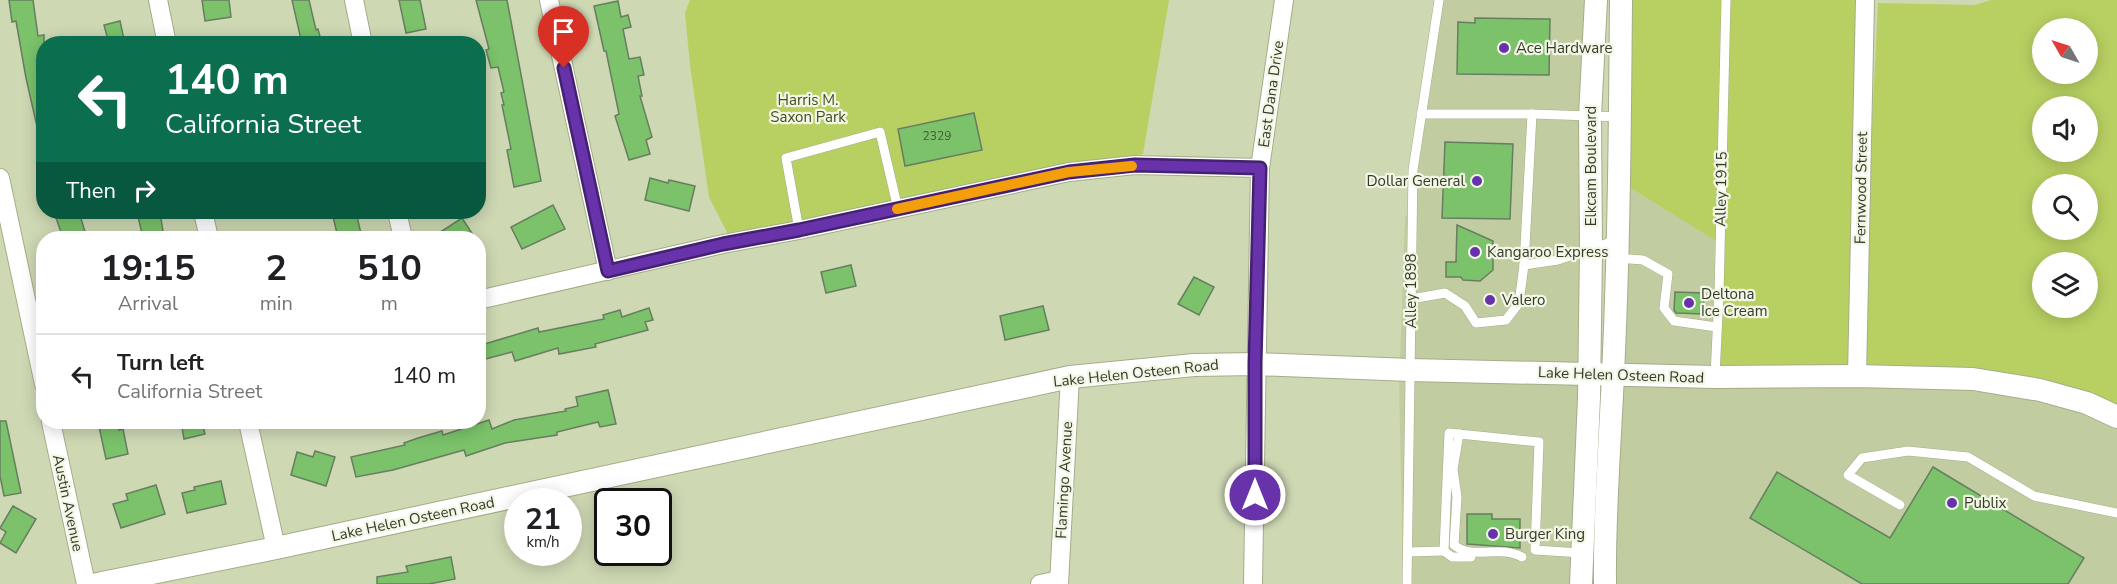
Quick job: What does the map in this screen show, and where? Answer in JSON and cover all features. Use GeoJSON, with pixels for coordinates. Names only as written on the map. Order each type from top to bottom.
{"type":"FeatureCollection","features":[{"type":"Feature","properties":{"kind":"street"},"geometry":{"type":"LineString","coordinates":[[158,0],[165,36]]}},
{"type":"Feature","properties":{"kind":"street"},"geometry":{"type":"LineString","coordinates":[[354,0],[361,36]]}},
{"type":"Feature","properties":{"kind":"street"},"geometry":{"type":"LineString","coordinates":[[549,0],[608,271]]}},
{"type":"Feature","properties":{"kind":"street","name":"East Dana Drive"},"geometry":{"type":"LineString","coordinates":[[1253,584],[1260,168],[1284,0]]}},
{"type":"Feature","properties":{"kind":"street","name":"Elkcam Boulevard"},"geometry":{"type":"LineString","coordinates":[[1581,584],[1589,398],[1590,116],[1596,0]]}},
{"type":"Feature","properties":{"kind":"street","name":"Elkcam Boulevard"},"geometry":{"type":"LineString","coordinates":[[1605,584],[1604,553],[1617,249],[1621,0]]}},
{"type":"Feature","properties":{"kind":"street","name":"Fernwood Street"},"geometry":{"type":"LineString","coordinates":[[1857,376],[1865,0]]}},
{"type":"Feature","properties":{"kind":"street"},"geometry":{"type":"LineString","coordinates":[[486,298],[723,244],[1069,172],[1135,165],[1260,168]]}},
{"type":"Feature","properties":{"kind":"street"},"geometry":{"type":"LineString","coordinates":[[0,178],[36,347]]}},
{"type":"Feature","properties":{"kind":"street","name":"Lake Helen Osteen Road"},"geometry":{"type":"LineString","coordinates":[[97,584],[276,548],[1070,377],[1194,365],[1255,364],[1715,377],[1857,376],[1973,379],[2040,390],[2087,403],[2117,417]]}},
{"type":"Feature","properties":{"kind":"street","name":"Flamingo Avenue"},"geometry":{"type":"LineString","coordinates":[[1059,582],[1070,377]]}},
{"type":"Feature","properties":{"kind":"street","name":"Austin Avenue"},"geometry":{"type":"LineString","coordinates":[[53,429],[86,584]]}},
{"type":"Feature","properties":{"kind":"street"},"geometry":{"type":"LineString","coordinates":[[250,429],[276,548]]}},
{"type":"Feature","properties":{"kind":"street"},"geometry":{"type":"LineString","coordinates":[[1040,584],[1059,582]]}},
{"type":"Feature","properties":{"kind":"lane","name":"Alley 1898"},"geometry":{"type":"LineString","coordinates":[[1407,584],[1413,170],[1439,0]]}},
{"type":"Feature","properties":{"kind":"lane","name":"Alley 1915"},"geometry":{"type":"LineString","coordinates":[[1715,377],[1726,0]]}},
{"type":"Feature","properties":{"kind":"lane"},"geometry":{"type":"LineString","coordinates":[[1421,114],[1620,117]]}},
{"type":"Feature","properties":{"kind":"lane"},"geometry":{"type":"LineString","coordinates":[[1411,299],[1445,293],[1465,306],[1476,323],[1506,320],[1519,303],[1524,265],[1532,114]]}},
{"type":"Feature","properties":{"kind":"lane"},"geometry":{"type":"LineString","coordinates":[[799,230],[786,158],[880,132],[898,209]]}},
{"type":"Feature","properties":{"kind":"lane"},"geometry":{"type":"LineString","coordinates":[[1524,265],[1558,260],[1591,249],[1617,249],[1668,274],[1664,308],[1674,321],[1717,327]]}},
{"type":"Feature","properties":{"kind":"lane"},"geometry":{"type":"LineString","coordinates":[[1444,551],[1449,433],[1539,442],[1535,550]]}},
{"type":"Feature","properties":{"kind":"lane"},"geometry":{"type":"LineString","coordinates":[[1459,434],[1453,469],[1457,497],[1454,545],[1463,553],[1511,551],[1522,557]]}},
{"type":"Feature","properties":{"kind":"lane"},"geometry":{"type":"LineString","coordinates":[[1900,505],[1848,476],[1862,458],[1908,451],[1968,457],[2034,496],[2117,513]]}},
{"type":"Feature","properties":{"kind":"lane"},"geometry":{"type":"LineString","coordinates":[[1408,552],[1444,551],[1452,557],[1522,557],[1535,550],[1604,553]]}},
{"type":"Feature","properties":{"kind":"shaded area"},"geometry":{"type":"Polygon","coordinates":[[[1434,0],[1587,0],[1580,364],[1400,361],[1405,216],[1408,215],[1434,0]]]}},
{"type":"Feature","properties":{"kind":"shaded area"},"geometry":{"type":"Polygon","coordinates":[[[1627,186],[1718,242],[1716,369],[1622,366],[1627,186]]]}},
{"type":"Feature","properties":{"kind":"shaded area"},"geometry":{"type":"Polygon","coordinates":[[[1399,378],[1580,381],[1573,584],[1403,584],[1399,378]]]}},
{"type":"Feature","properties":{"kind":"shaded area"},"geometry":{"type":"Polygon","coordinates":[[[1622,383],[1973,387],[2085,411],[2117,426],[2117,584],[1613,584],[1622,383]]]}},
{"type":"Feature","properties":{"kind":"green space","name":"Harris M. Saxon Park"},"geometry":{"type":"Polygon","coordinates":[[[690,0],[1169,0],[1143,154],[1021,175],[729,236],[709,197],[690,65],[685,13],[690,0]]]}},
{"type":"Feature","properties":{"kind":"green space"},"geometry":{"type":"Polygon","coordinates":[[[1630,0],[1856,0],[1848,367],[1716,369],[1718,242],[1627,186],[1630,0]]]}},
{"type":"Feature","properties":{"kind":"green space"},"geometry":{"type":"Polygon","coordinates":[[[1991,0],[2117,0],[2117,408],[1866,367],[1870,169],[1878,3],[1975,5],[1991,0]]]}},
{"type":"Feature","properties":{"kind":"building"},"geometry":{"type":"Polygon","coordinates":[[[9,0],[33,0],[38,36],[36,36],[36,122],[16,21],[12,22],[9,0]]]}},
{"type":"Feature","properties":{"kind":"building"},"geometry":{"type":"Polygon","coordinates":[[[202,0],[229,0],[231,17],[205,21],[202,0]]]}},
{"type":"Feature","properties":{"kind":"building"},"geometry":{"type":"Polygon","coordinates":[[[292,0],[309,0],[316,30],[318,29],[320,36],[300,36],[292,0]]]}},
{"type":"Feature","properties":{"kind":"building"},"geometry":{"type":"Polygon","coordinates":[[[399,0],[420,0],[426,29],[406,33],[399,0]]]}},
{"type":"Feature","properties":{"kind":"building"},"geometry":{"type":"Polygon","coordinates":[[[476,0],[507,0],[541,181],[514,187],[507,150],[511,149],[502,105],[504,105],[501,93],[504,92],[498,67],[491,68],[486,50],[489,49],[476,0]]]}},
{"type":"Feature","properties":{"kind":"building"},"geometry":{"type":"Polygon","coordinates":[[[618,1],[621,17],[628,15],[631,27],[623,29],[629,59],[640,57],[644,75],[638,76],[642,96],[640,96],[652,137],[646,140],[650,154],[629,160],[615,116],[619,114],[594,6],[618,1]]]}},
{"type":"Feature","properties":{"kind":"building","name":"Ace Hardware"},"geometry":{"type":"Polygon","coordinates":[[[1475,18],[1550,19],[1549,75],[1457,74],[1458,22],[1475,23],[1475,18]]]}},
{"type":"Feature","properties":{"kind":"building"},"geometry":{"type":"Polygon","coordinates":[[[120,21],[123,36],[107,36],[104,25],[120,21]]]}},
{"type":"Feature","properties":{"kind":"building"},"geometry":{"type":"Polygon","coordinates":[[[974,113],[982,150],[905,166],[898,129],[974,113]]]}},
{"type":"Feature","properties":{"kind":"building","name":"Dollar General"},"geometry":{"type":"Polygon","coordinates":[[[1445,142],[1513,144],[1510,219],[1442,218],[1445,142]]]}},
{"type":"Feature","properties":{"kind":"building"},"geometry":{"type":"Polygon","coordinates":[[[650,178],[695,186],[689,211],[645,200],[650,178]]]}},
{"type":"Feature","properties":{"kind":"building"},"geometry":{"type":"Polygon","coordinates":[[[553,205],[565,229],[522,249],[511,227],[553,205]]]}},
{"type":"Feature","properties":{"kind":"building"},"geometry":{"type":"Polygon","coordinates":[[[56,219],[81,219],[85,231],[61,231],[56,219]]]}},
{"type":"Feature","properties":{"kind":"building"},"geometry":{"type":"Polygon","coordinates":[[[139,219],[161,219],[163,231],[141,231],[139,219]]]}},
{"type":"Feature","properties":{"kind":"building"},"geometry":{"type":"Polygon","coordinates":[[[334,219],[358,219],[360,231],[336,231],[334,219]]]}},
{"type":"Feature","properties":{"kind":"building"},"geometry":{"type":"Polygon","coordinates":[[[463,219],[470,231],[442,231],[463,219]]]}},
{"type":"Feature","properties":{"kind":"building","name":"Kangaroo Express"},"geometry":{"type":"Polygon","coordinates":[[[1457,225],[1493,241],[1493,270],[1480,281],[1446,277],[1446,262],[1456,262],[1457,225]]]}},
{"type":"Feature","properties":{"kind":"building"},"geometry":{"type":"Polygon","coordinates":[[[851,265],[856,286],[826,293],[821,272],[851,265]]]}},
{"type":"Feature","properties":{"kind":"building"},"geometry":{"type":"Polygon","coordinates":[[[1194,277],[1214,287],[1199,315],[1178,304],[1194,277]]]}},
{"type":"Feature","properties":{"kind":"building","name":"Deltona Ice Cream"},"geometry":{"type":"Polygon","coordinates":[[[1675,292],[1704,293],[1703,314],[1676,313],[1674,310],[1675,292]]]}},
{"type":"Feature","properties":{"kind":"building"},"geometry":{"type":"Polygon","coordinates":[[[1043,306],[1049,330],[1005,340],[1000,316],[1043,306]]]}},
{"type":"Feature","properties":{"kind":"building"},"geometry":{"type":"Polygon","coordinates":[[[649,308],[653,320],[645,322],[648,330],[595,344],[596,347],[559,354],[558,348],[515,361],[512,352],[486,359],[486,344],[538,328],[539,332],[604,319],[603,315],[620,310],[622,317],[649,308]]]}},
{"type":"Feature","properties":{"kind":"building"},"geometry":{"type":"Polygon","coordinates":[[[608,390],[616,424],[600,427],[598,422],[557,432],[557,435],[505,443],[466,456],[464,450],[393,470],[356,477],[351,457],[405,445],[404,443],[442,431],[443,435],[461,429],[486,429],[486,421],[489,420],[492,429],[514,420],[566,411],[565,409],[578,406],[576,397],[608,390]]]}},
{"type":"Feature","properties":{"kind":"building"},"geometry":{"type":"Polygon","coordinates":[[[0,421],[6,421],[21,493],[4,496],[0,476],[0,421]]]}},
{"type":"Feature","properties":{"kind":"building"},"geometry":{"type":"Polygon","coordinates":[[[100,429],[123,429],[128,454],[106,459],[100,429]]]}},
{"type":"Feature","properties":{"kind":"building"},"geometry":{"type":"Polygon","coordinates":[[[182,429],[204,429],[205,434],[184,439],[182,429]]]}},
{"type":"Feature","properties":{"kind":"building"},"geometry":{"type":"Polygon","coordinates":[[[315,451],[335,457],[326,486],[291,475],[297,452],[313,457],[315,451]]]}},
{"type":"Feature","properties":{"kind":"building","name":"Publix"},"geometry":{"type":"Polygon","coordinates":[[[1933,467],[2084,558],[2068,584],[1862,584],[1750,518],[1777,472],[1890,538],[1933,467]]]}},
{"type":"Feature","properties":{"kind":"building"},"geometry":{"type":"Polygon","coordinates":[[[221,481],[226,504],[187,513],[182,493],[195,490],[194,487],[221,481]]]}},
{"type":"Feature","properties":{"kind":"building"},"geometry":{"type":"Polygon","coordinates":[[[156,485],[165,514],[121,528],[113,504],[128,500],[126,494],[156,485]]]}},
{"type":"Feature","properties":{"kind":"building"},"geometry":{"type":"Polygon","coordinates":[[[13,506],[36,519],[16,553],[0,543],[6,532],[0,528],[13,506]]]}},
{"type":"Feature","properties":{"kind":"building","name":"Burger King"},"geometry":{"type":"Polygon","coordinates":[[[1467,514],[1492,514],[1492,519],[1520,519],[1520,548],[1467,544],[1467,514]]]}},
{"type":"Feature","properties":{"kind":"building"},"geometry":{"type":"Polygon","coordinates":[[[451,557],[455,579],[429,584],[377,584],[377,577],[408,572],[406,566],[451,557]]]}},
{"type":"Feature","properties":{"kind":"slow traffic"},"geometry":{"type":"LineString","coordinates":[[897,209],[1069,172],[1132,166]]}},
{"type":"Feature","properties":{"kind":"place","name":"Ace Hardware"},"geometry":{"type":"Point","coordinates":[1504,48]}},
{"type":"Feature","properties":{"kind":"place","name":"Dollar General"},"geometry":{"type":"Point","coordinates":[1477,181]}},
{"type":"Feature","properties":{"kind":"place","name":"Kangaroo Express"},"geometry":{"type":"Point","coordinates":[1475,252]}},
{"type":"Feature","properties":{"kind":"place","name":"Valero"},"geometry":{"type":"Point","coordinates":[1490,300]}},
{"type":"Feature","properties":{"kind":"place","name":"Deltona Ice Cream"},"geometry":{"type":"Point","coordinates":[1689,303]}},
{"type":"Feature","properties":{"kind":"place","name":"Publix"},"geometry":{"type":"Point","coordinates":[1952,503]}},
{"type":"Feature","properties":{"kind":"place","name":"Burger King"},"geometry":{"type":"Point","coordinates":[1493,534]}},
{"type":"Feature","properties":{"kind":"route"},"geometry":{"type":"LineString","coordinates":[[564,68],[608,271],[723,244],[1069,172],[1135,165],[1260,168],[1255,364],[1255,495]]}}]}
